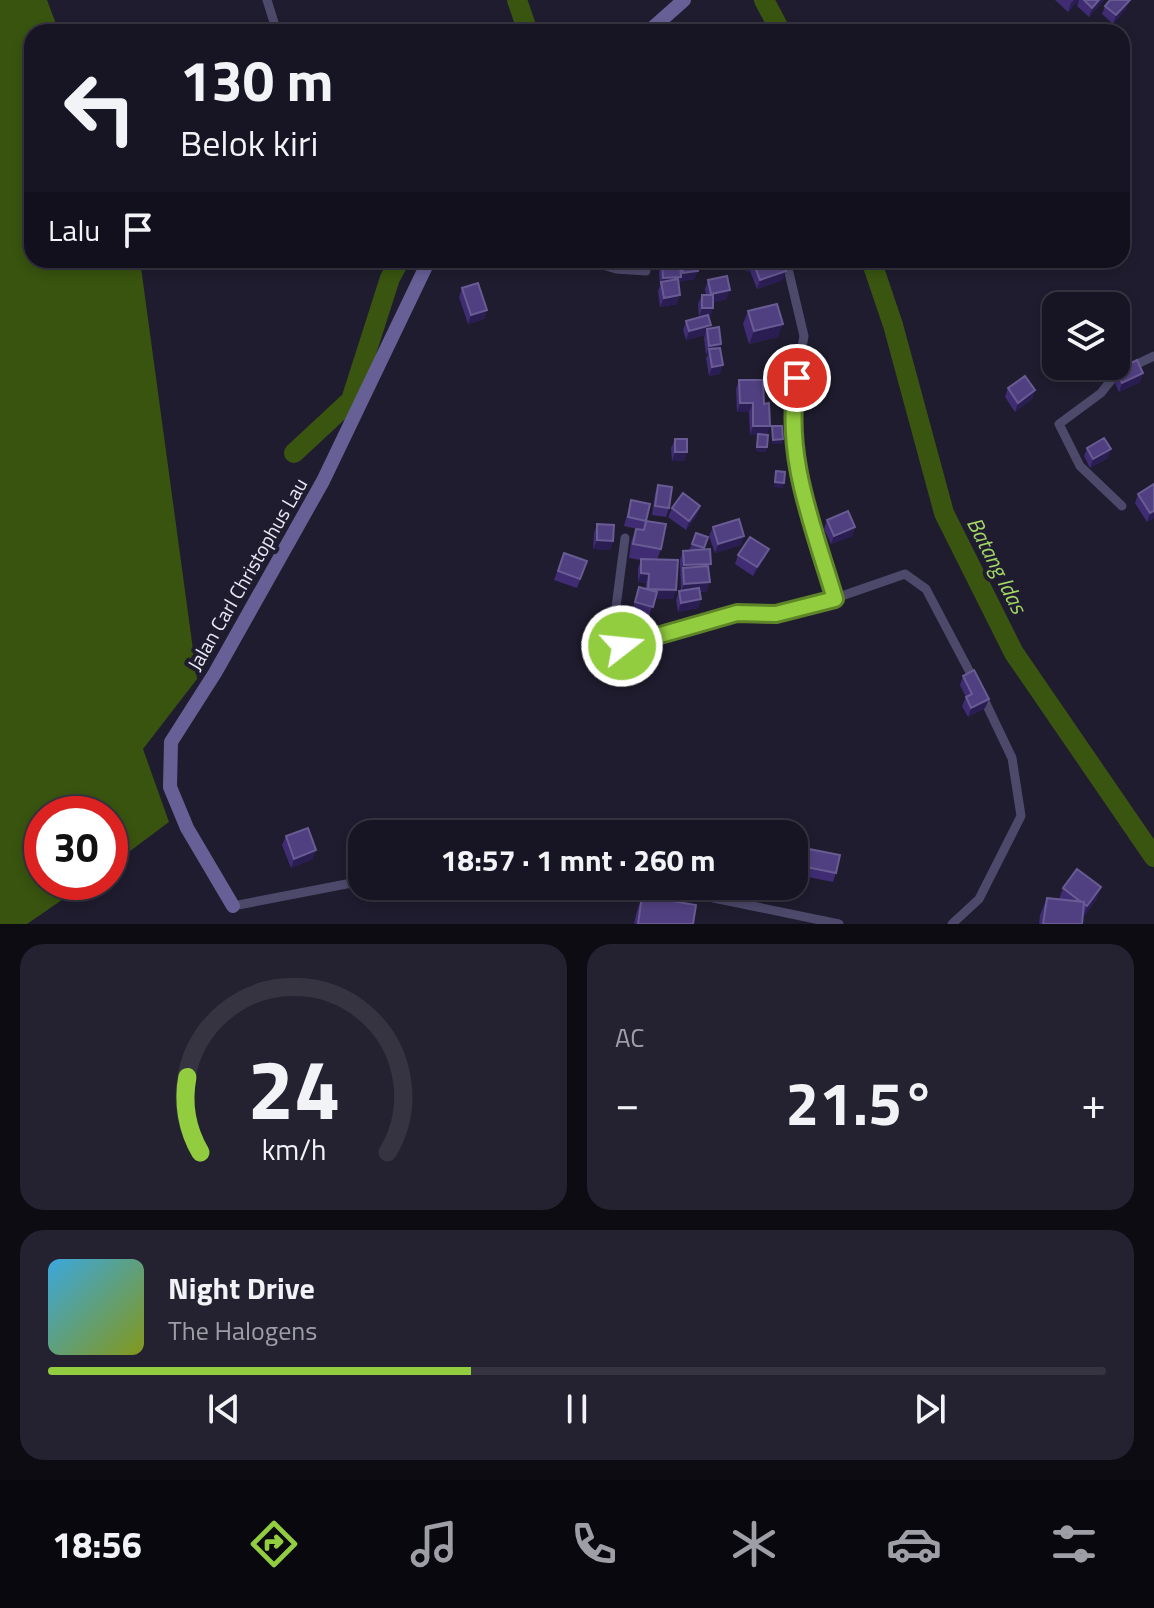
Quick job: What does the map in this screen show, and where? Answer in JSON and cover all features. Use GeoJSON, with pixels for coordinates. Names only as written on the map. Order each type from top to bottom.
{"type":"FeatureCollection","features":[{"type":"Feature","properties":{"kind":"street"},"geometry":{"type":"LineString","coordinates":[[267,0],[274,24]]}},
{"type":"Feature","properties":{"kind":"street"},"geometry":{"type":"LineString","coordinates":[[657,24],[684,0]]}},
{"type":"Feature","properties":{"kind":"street","name":"Jalan Carl Christophus Lau"},"geometry":{"type":"LineString","coordinates":[[233,906],[187,828],[170,787],[171,742],[215,673],[323,481],[425,268]]}},
{"type":"Feature","properties":{"kind":"street"},"geometry":{"type":"LineString","coordinates":[[613,268],[646,271]]}},
{"type":"Feature","properties":{"kind":"street"},"geometry":{"type":"LineString","coordinates":[[788,268],[804,336],[792,404],[792,442],[835,599]]}},
{"type":"Feature","properties":{"kind":"street"},"geometry":{"type":"LineString","coordinates":[[1122,506],[1080,466],[1059,424],[1101,393],[1109,379],[1154,356]]}},
{"type":"Feature","properties":{"kind":"street"},"geometry":{"type":"LineString","coordinates":[[625,538],[616,607],[622,646],[737,613],[776,614],[835,599],[899,575],[919,582],[1012,758],[1019,785],[1021,816],[979,899],[952,924]]}},
{"type":"Feature","properties":{"kind":"street"},"geometry":{"type":"LineString","coordinates":[[233,906],[348,884]]}},
{"type":"Feature","properties":{"kind":"street"},"geometry":{"type":"LineString","coordinates":[[723,900],[839,924]]}},
{"type":"Feature","properties":{"kind":"green space"},"geometry":{"type":"Polygon","coordinates":[[[0,0],[47,0],[56,24],[24,24],[24,268],[141,268],[197,679],[143,749],[169,822],[128,853],[128,796],[24,796],[24,900],[62,900],[27,924],[0,924],[0,0]]]}},
{"type":"Feature","properties":{"kind":"building"},"geometry":{"type":"Polygon","coordinates":[[[1084,0],[1099,0],[1092,8],[1084,0]]]}},
{"type":"Feature","properties":{"kind":"building"},"geometry":{"type":"Polygon","coordinates":[[[1110,0],[1130,0],[1116,15],[1105,6],[1110,0]]]}},
{"type":"Feature","properties":{"kind":"building"},"geometry":{"type":"Polygon","coordinates":[[[662,268],[680,268],[681,277],[663,278],[662,268]]]}},
{"type":"Feature","properties":{"kind":"building"},"geometry":{"type":"Polygon","coordinates":[[[682,268],[697,268],[698,271],[683,273],[682,268]]]}},
{"type":"Feature","properties":{"kind":"building"},"geometry":{"type":"Polygon","coordinates":[[[755,268],[785,268],[786,271],[760,280],[755,268]]]}},
{"type":"Feature","properties":{"kind":"building"},"geometry":{"type":"Polygon","coordinates":[[[727,276],[730,290],[711,294],[708,280],[727,276]]]}},
{"type":"Feature","properties":{"kind":"building"},"geometry":{"type":"Polygon","coordinates":[[[678,279],[680,295],[664,298],[661,282],[678,279]]]}},
{"type":"Feature","properties":{"kind":"building"},"geometry":{"type":"Polygon","coordinates":[[[478,283],[487,310],[471,315],[462,288],[478,283]]]}},
{"type":"Feature","properties":{"kind":"building"},"geometry":{"type":"Polygon","coordinates":[[[702,295],[713,295],[713,308],[702,308],[702,295]]]}},
{"type":"Feature","properties":{"kind":"building"},"geometry":{"type":"Polygon","coordinates":[[[777,304],[783,324],[754,331],[748,311],[777,304]]]}},
{"type":"Feature","properties":{"kind":"building"},"geometry":{"type":"Polygon","coordinates":[[[708,315],[711,325],[689,331],[686,321],[708,315]]]}},
{"type":"Feature","properties":{"kind":"building"},"geometry":{"type":"Polygon","coordinates":[[[719,327],[721,344],[709,346],[707,329],[719,327]]]}},
{"type":"Feature","properties":{"kind":"building"},"geometry":{"type":"Polygon","coordinates":[[[720,348],[723,365],[712,367],[709,349],[720,348]]]}},
{"type":"Feature","properties":{"kind":"building"},"geometry":{"type":"Polygon","coordinates":[[[1137,360],[1143,373],[1130,379],[1130,363],[1137,360]]]}},
{"type":"Feature","properties":{"kind":"building"},"geometry":{"type":"Polygon","coordinates":[[[1025,376],[1035,390],[1018,403],[1008,388],[1025,376]]]}},
{"type":"Feature","properties":{"kind":"building"},"geometry":{"type":"Polygon","coordinates":[[[739,380],[763,380],[764,404],[769,403],[770,426],[753,426],[753,403],[740,403],[739,380]]]}},
{"type":"Feature","properties":{"kind":"building"},"geometry":{"type":"Polygon","coordinates":[[[772,426],[782,426],[783,439],[773,440],[772,426]]]}},
{"type":"Feature","properties":{"kind":"building"},"geometry":{"type":"Polygon","coordinates":[[[758,434],[768,435],[767,447],[757,447],[758,434]]]}},
{"type":"Feature","properties":{"kind":"building"},"geometry":{"type":"Polygon","coordinates":[[[1104,438],[1111,449],[1093,459],[1087,448],[1104,438]]]}},
{"type":"Feature","properties":{"kind":"building"},"geometry":{"type":"Polygon","coordinates":[[[675,439],[687,439],[687,452],[675,452],[675,439]]]}},
{"type":"Feature","properties":{"kind":"building"},"geometry":{"type":"Polygon","coordinates":[[[776,471],[785,472],[784,483],[775,482],[776,471]]]}},
{"type":"Feature","properties":{"kind":"building"},"geometry":{"type":"Polygon","coordinates":[[[1154,484],[1154,511],[1150,513],[1138,494],[1154,484]]]}},
{"type":"Feature","properties":{"kind":"building"},"geometry":{"type":"Polygon","coordinates":[[[658,485],[672,487],[669,508],[655,506],[658,485]]]}},
{"type":"Feature","properties":{"kind":"building"},"geometry":{"type":"Polygon","coordinates":[[[683,493],[700,506],[689,521],[672,508],[683,493]]]}},
{"type":"Feature","properties":{"kind":"building"},"geometry":{"type":"Polygon","coordinates":[[[631,500],[650,504],[646,521],[628,517],[631,500]]]}},
{"type":"Feature","properties":{"kind":"building"},"geometry":{"type":"Polygon","coordinates":[[[848,511],[855,527],[834,536],[827,520],[848,511]]]}},
{"type":"Feature","properties":{"kind":"building"},"geometry":{"type":"Polygon","coordinates":[[[739,519],[744,536],[718,544],[713,527],[739,519]]]}},
{"type":"Feature","properties":{"kind":"building"},"geometry":{"type":"Polygon","coordinates":[[[646,521],[666,524],[661,549],[633,544],[636,529],[644,530],[646,521]]]}},
{"type":"Feature","properties":{"kind":"building"},"geometry":{"type":"Polygon","coordinates":[[[597,524],[614,525],[613,541],[597,540],[597,524]]]}},
{"type":"Feature","properties":{"kind":"building"},"geometry":{"type":"Polygon","coordinates":[[[696,533],[708,537],[704,548],[692,544],[696,533]]]}},
{"type":"Feature","properties":{"kind":"building"},"geometry":{"type":"Polygon","coordinates":[[[750,537],[769,549],[757,567],[738,555],[750,537]]]}},
{"type":"Feature","properties":{"kind":"building"},"geometry":{"type":"Polygon","coordinates":[[[710,549],[711,564],[684,565],[683,551],[710,549]]]}},
{"type":"Feature","properties":{"kind":"building"},"geometry":{"type":"Polygon","coordinates":[[[564,553],[587,561],[580,579],[558,571],[564,553]]]}},
{"type":"Feature","properties":{"kind":"building"},"geometry":{"type":"Polygon","coordinates":[[[641,559],[678,560],[676,590],[648,589],[649,574],[641,573],[641,559]]]}},
{"type":"Feature","properties":{"kind":"building"},"geometry":{"type":"Polygon","coordinates":[[[708,566],[710,582],[684,584],[683,568],[708,566]]]}},
{"type":"Feature","properties":{"kind":"building"},"geometry":{"type":"Polygon","coordinates":[[[639,587],[657,592],[653,607],[635,602],[639,587]]]}},
{"type":"Feature","properties":{"kind":"building"},"geometry":{"type":"Polygon","coordinates":[[[699,588],[701,599],[681,603],[679,591],[699,588]]]}},
{"type":"Feature","properties":{"kind":"building"},"geometry":{"type":"Polygon","coordinates":[[[974,670],[989,699],[971,708],[966,697],[972,694],[963,676],[974,670]]]}},
{"type":"Feature","properties":{"kind":"building"},"geometry":{"type":"Polygon","coordinates":[[[308,828],[316,850],[294,859],[286,836],[308,828]]]}},
{"type":"Feature","properties":{"kind":"building"},"geometry":{"type":"Polygon","coordinates":[[[809,849],[840,855],[836,873],[808,867],[809,849]]]}},
{"type":"Feature","properties":{"kind":"building"},"geometry":{"type":"Polygon","coordinates":[[[1077,869],[1101,887],[1087,906],[1063,888],[1077,869]]]}},
{"type":"Feature","properties":{"kind":"building"},"geometry":{"type":"Polygon","coordinates":[[[1047,898],[1084,902],[1082,924],[1043,924],[1047,898]]]}},
{"type":"Feature","properties":{"kind":"building"},"geometry":{"type":"Polygon","coordinates":[[[641,900],[696,905],[693,924],[638,924],[641,900]]]}},
{"type":"Feature","properties":{"kind":"waterway"},"geometry":{"type":"LineString","coordinates":[[517,0],[525,24]]}},
{"type":"Feature","properties":{"kind":"waterway","name":"Batang Idas"},"geometry":{"type":"LineString","coordinates":[[764,0],[777,24]]}},
{"type":"Feature","properties":{"kind":"waterway"},"geometry":{"type":"LineString","coordinates":[[294,453],[351,400],[396,268]]}},
{"type":"Feature","properties":{"kind":"waterway","name":"Batang Idas"},"geometry":{"type":"LineString","coordinates":[[874,268],[893,325],[944,513],[1014,653],[1154,857]]}},
{"type":"Feature","properties":{"kind":"route"},"geometry":{"type":"LineString","coordinates":[[622,646],[737,613],[776,614],[835,599],[794,457],[791,424],[797,378]]}}]}
